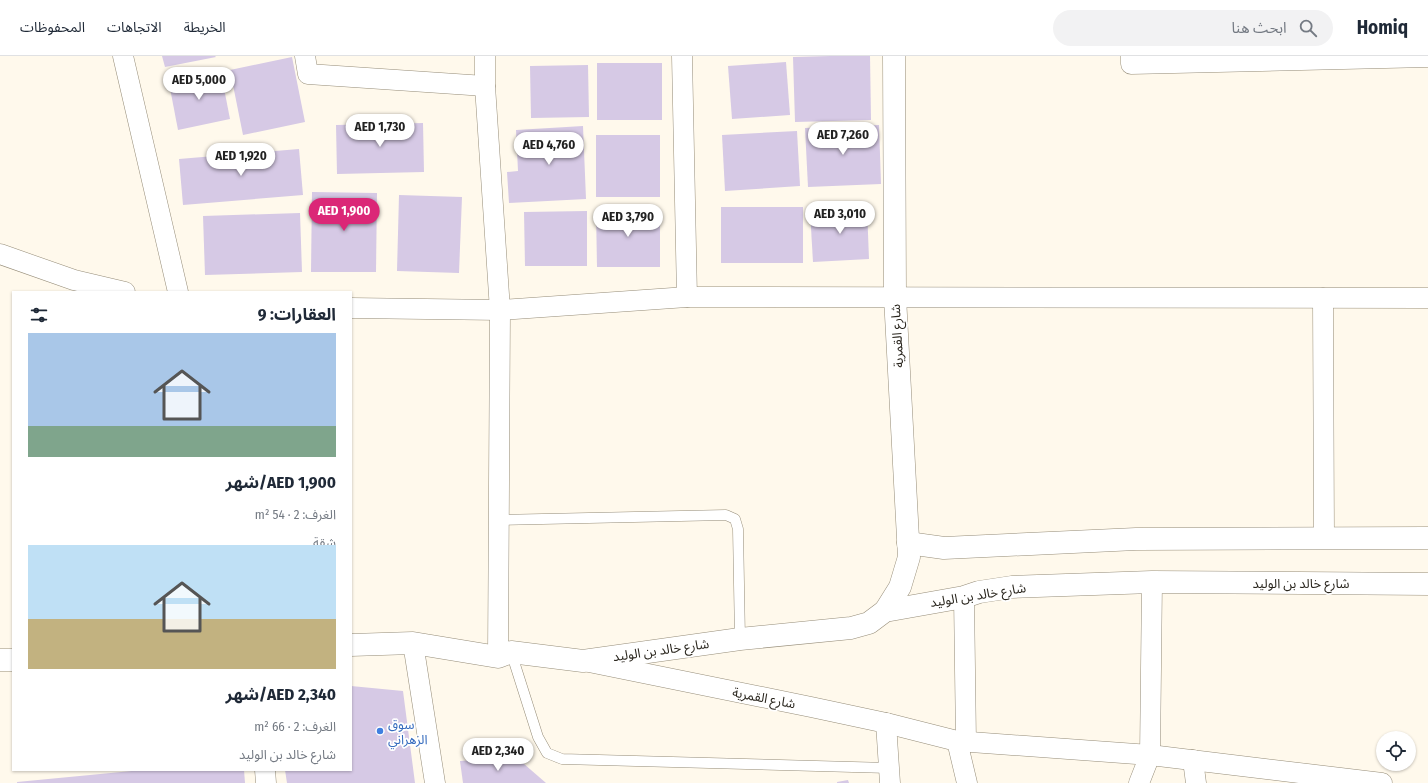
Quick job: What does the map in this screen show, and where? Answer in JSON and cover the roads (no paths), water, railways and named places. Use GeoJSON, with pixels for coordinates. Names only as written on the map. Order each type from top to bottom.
{"type":"FeatureCollection","features":[{"type":"Feature","properties":{"kind":"street"},"geometry":{"type":"LineString","coordinates":[[117,56],[178,291]]}},
{"type":"Feature","properties":{"kind":"street"},"geometry":{"type":"LineString","coordinates":[[305,56],[308,74],[485,86]]}},
{"type":"Feature","properties":{"kind":"street"},"geometry":{"type":"LineString","coordinates":[[485,56],[485,86],[500,310],[499,520],[505,654]]}},
{"type":"Feature","properties":{"kind":"street"},"geometry":{"type":"LineString","coordinates":[[682,56],[687,296]]}},
{"type":"Feature","properties":{"kind":"street","name":"شارع القمرية"},"geometry":{"type":"LineString","coordinates":[[885,611],[900,587],[909,557],[895,296],[894,56]]}},
{"type":"Feature","properties":{"kind":"street"},"geometry":{"type":"LineString","coordinates":[[1131,56],[1131,64],[1366,57],[1428,57]]}},
{"type":"Feature","properties":{"kind":"street"},"geometry":{"type":"LineString","coordinates":[[0,254],[74,280],[120,291]]}},
{"type":"Feature","properties":{"kind":"street"},"geometry":{"type":"LineString","coordinates":[[352,308],[500,310],[687,296],[1428,298]]}},
{"type":"Feature","properties":{"kind":"street"},"geometry":{"type":"LineString","coordinates":[[1323,298],[1324,538]]}},
{"type":"Feature","properties":{"kind":"street"},"geometry":{"type":"LineString","coordinates":[[908,543],[944,548],[1136,539],[1428,538]]}},
{"type":"Feature","properties":{"kind":"street"},"geometry":{"type":"LineString","coordinates":[[1139,783],[1150,755],[1152,582]]}},
{"type":"Feature","properties":{"kind":"street","name":"شارع خالد بن الوليد"},"geometry":{"type":"LineString","coordinates":[[352,645],[413,643],[505,654],[583,661],[740,639],[851,628],[869,622],[885,611],[964,597],[979,592],[1012,588],[1152,582],[1428,584]]}},
{"type":"Feature","properties":{"kind":"street"},"geometry":{"type":"LineString","coordinates":[[964,597],[962,741],[967,783]]}},
{"type":"Feature","properties":{"kind":"street"},"geometry":{"type":"LineString","coordinates":[[413,643],[435,783]]}},
{"type":"Feature","properties":{"kind":"street"},"geometry":{"type":"LineString","coordinates":[[0,660],[12,661]]}},
{"type":"Feature","properties":{"kind":"street"},"geometry":{"type":"LineString","coordinates":[[0,664],[12,661]]}},
{"type":"Feature","properties":{"kind":"street","name":"شارع القمرية"},"geometry":{"type":"LineString","coordinates":[[583,661],[886,723],[962,741],[1150,755],[1382,783]]}},
{"type":"Feature","properties":{"kind":"street"},"geometry":{"type":"LineString","coordinates":[[886,723],[890,775]]}},
{"type":"Feature","properties":{"kind":"street"},"geometry":{"type":"LineString","coordinates":[[1193,760],[1196,783]]}},
{"type":"Feature","properties":{"kind":"street"},"geometry":{"type":"LineString","coordinates":[[265,771],[266,783]]}},
{"type":"Feature","properties":{"kind":"lane"},"geometry":{"type":"LineString","coordinates":[[499,520],[726,515],[736,519],[738,528],[740,639]]}},
{"type":"Feature","properties":{"kind":"lane"},"geometry":{"type":"LineString","coordinates":[[505,654],[538,737],[547,753],[562,760],[890,775]]}},
{"type":"Feature","properties":{"kind":"place","name":"سوق الزهراني"},"geometry":{"type":"Point","coordinates":[380,731]}}]}
